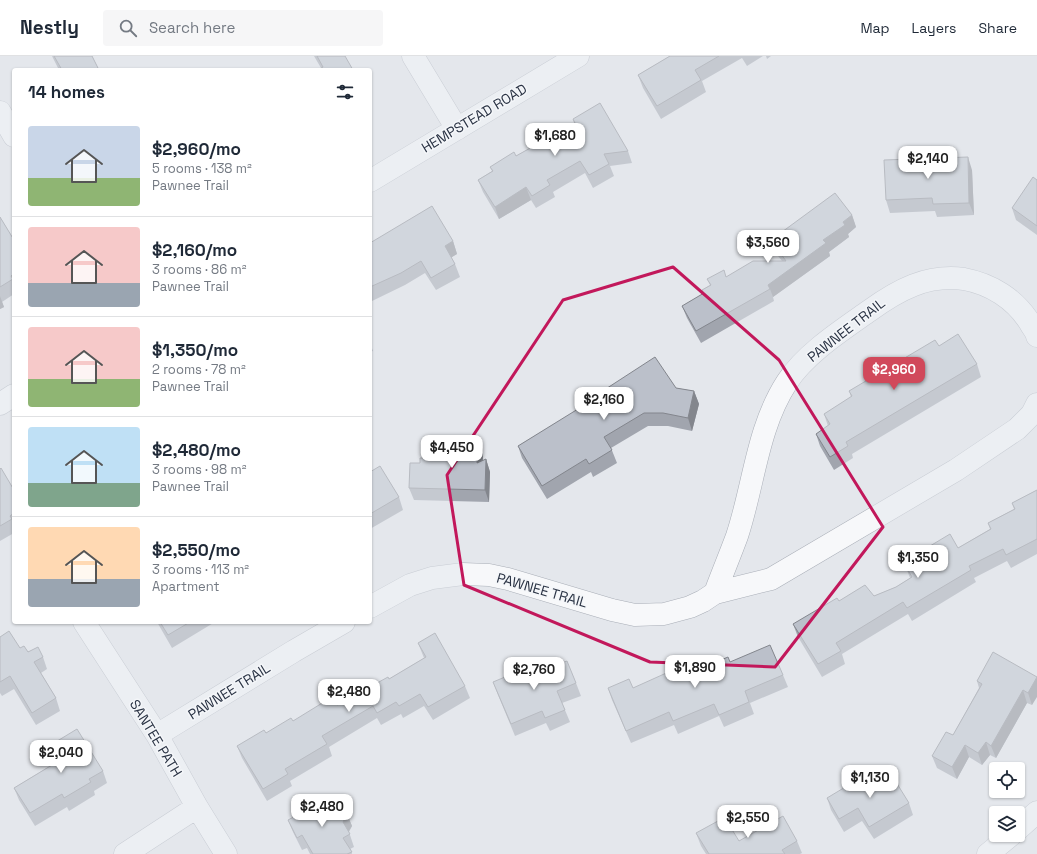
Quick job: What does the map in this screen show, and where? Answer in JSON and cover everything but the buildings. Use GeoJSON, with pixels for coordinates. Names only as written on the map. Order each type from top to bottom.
{"type":"FeatureCollection","features":[{"type":"Feature","properties":{"kind":"street"},"geometry":{"type":"LineString","coordinates":[[412,56],[457,129]]}},
{"type":"Feature","properties":{"kind":"street","name":"HEMPSTEAD ROAD"},"geometry":{"type":"LineString","coordinates":[[372,180],[578,56]]}},
{"type":"Feature","properties":{"kind":"street"},"geometry":{"type":"LineString","coordinates":[[0,112],[12,133]]}},
{"type":"Feature","properties":{"kind":"street","name":"PAWNEE TRAIL"},"geometry":{"type":"LineString","coordinates":[[715,593],[737,536],[764,429],[772,409],[788,381],[810,356],[891,295],[915,284],[940,278],[958,278],[985,284],[1016,304],[1025,315],[1037,336]]}},
{"type":"Feature","properties":{"kind":"street"},"geometry":{"type":"LineString","coordinates":[[0,404],[12,396]]}},
{"type":"Feature","properties":{"kind":"street","name":"PAWNEE TRAIL"},"geometry":{"type":"LineString","coordinates":[[372,606],[410,585],[432,578],[463,574],[489,575],[508,579],[612,610],[635,615],[664,614],[690,607],[704,601],[715,593],[771,579],[956,470],[1005,438],[1017,429],[1032,414],[1037,404]]}},
{"type":"Feature","properties":{"kind":"street","name":"SANTEE PATH"},"geometry":{"type":"LineString","coordinates":[[85,624],[157,735],[197,807],[226,854]]}},
{"type":"Feature","properties":{"kind":"street","name":"PAWNEE TRAIL"},"geometry":{"type":"LineString","coordinates":[[157,735],[341,624]]}},
{"type":"Feature","properties":{"kind":"street"},"geometry":{"type":"LineString","coordinates":[[125,854],[197,807]]}},
{"type":"Feature","properties":{"kind":"street"},"geometry":{"type":"LineString","coordinates":[[1025,823],[1037,812]]}},
{"type":"Feature","properties":{"kind":"street"},"geometry":{"type":"LineString","coordinates":[[988,854],[1003,842]]}},
{"type":"Feature","properties":{"kind":"highlighted area"},"geometry":{"type":"Polygon","coordinates":[[[673,267],[779,360],[883,527],[775,667],[650,662],[464,585],[447,475],[563,300],[673,267]]]}}]}
